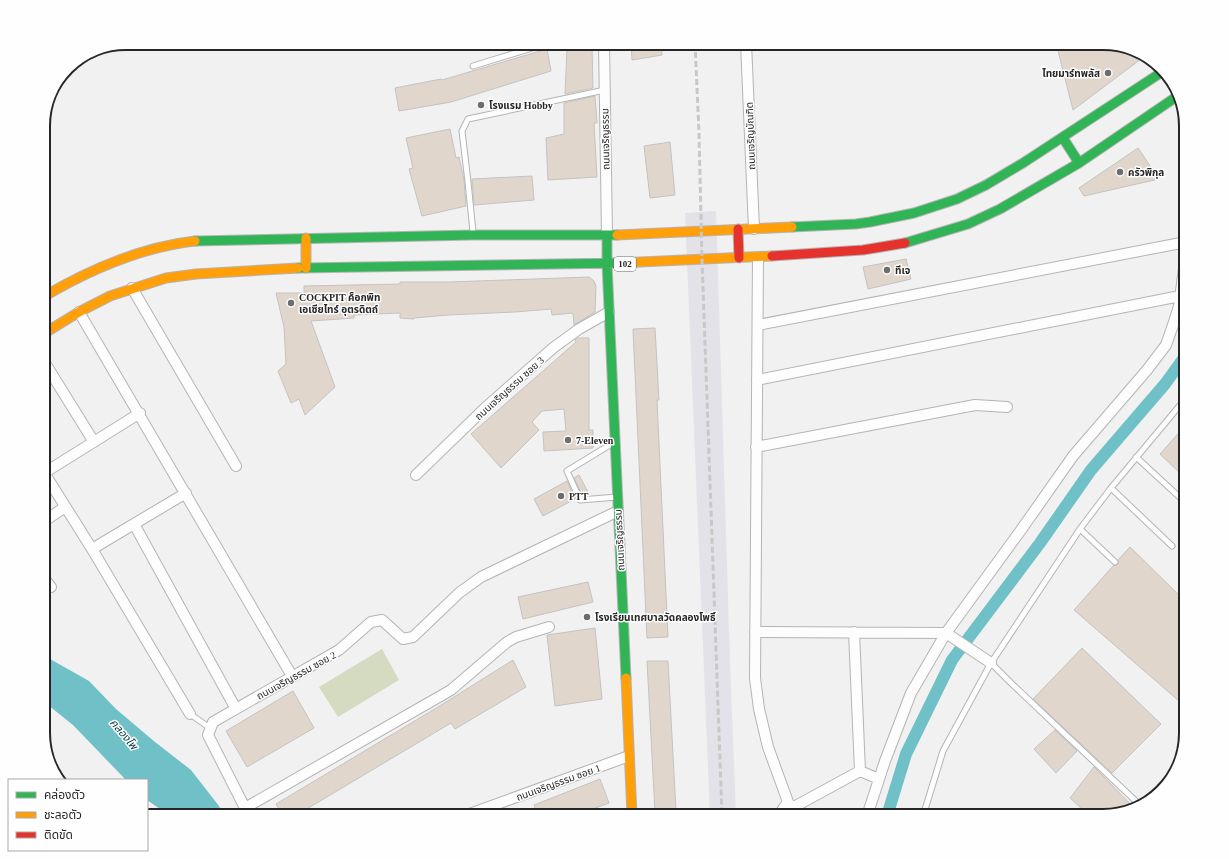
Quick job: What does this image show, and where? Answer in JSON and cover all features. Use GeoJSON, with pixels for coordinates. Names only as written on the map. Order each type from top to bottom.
{"type":"FeatureCollection","features":[{"type":"Feature","properties":{"kind":"main road"},"geometry":{"type":"LineString","coordinates":[[50,293],[96,269],[138,253],[176,244],[208,240],[473,235],[607,235],[856,224],[896,217],[933,207],[969,194],[1007,173],[1063,138],[1158,74]]}},
{"type":"Feature","properties":{"kind":"main road","name":"102"},"geometry":{"type":"LineString","coordinates":[[50,330],[110,296],[166,278],[196,274],[306,268],[607,264],[758,257],[863,250],[902,244],[968,224],[1000,209],[1079,163],[1174,99]]}},
{"type":"Feature","properties":{"kind":"main road"},"geometry":{"type":"LineString","coordinates":[[1063,138],[1079,163]]}},
{"type":"Feature","properties":{"kind":"main road"},"geometry":{"type":"LineString","coordinates":[[738,229],[739,258]]}},
{"type":"Feature","properties":{"kind":"main road","name":"ถนนเจริญธรรม"},"geometry":{"type":"LineString","coordinates":[[607,235],[609,312],[632,809]]}},
{"type":"Feature","properties":{"kind":"main road"},"geometry":{"type":"LineString","coordinates":[[306,238],[306,268]]}},
{"type":"Feature","properties":{"kind":"street","name":"ถนนเจริญธรรม"},"geometry":{"type":"LineString","coordinates":[[604,50],[607,235]]}},
{"type":"Feature","properties":{"kind":"street","name":"ถนนเจริญบัณฑิต"},"geometry":{"type":"LineString","coordinates":[[746,50],[754,229]]}},
{"type":"Feature","properties":{"kind":"street"},"geometry":{"type":"LineString","coordinates":[[758,325],[1179,243]]}},
{"type":"Feature","properties":{"kind":"street"},"geometry":{"type":"LineString","coordinates":[[758,257],[755,678],[759,708],[768,747],[792,809],[860,771]]}},
{"type":"Feature","properties":{"kind":"street"},"geometry":{"type":"LineString","coordinates":[[132,288],[236,466]]}},
{"type":"Feature","properties":{"kind":"street"},"geometry":{"type":"LineString","coordinates":[[757,380],[1179,296]]}},
{"type":"Feature","properties":{"kind":"street"},"geometry":{"type":"LineString","coordinates":[[869,809],[911,693],[946,633],[1022,530],[1073,456],[1147,370],[1166,344],[1179,306]]}},
{"type":"Feature","properties":{"kind":"street"},"geometry":{"type":"LineString","coordinates":[[80,312],[292,676]]}},
{"type":"Feature","properties":{"kind":"street","name":"ถนนเจริญธรรม ซอย 3"},"geometry":{"type":"LineString","coordinates":[[416,474],[484,409],[553,348],[578,329],[609,312]]}},
{"type":"Feature","properties":{"kind":"street"},"geometry":{"type":"LineString","coordinates":[[50,371],[94,442]]}},
{"type":"Feature","properties":{"kind":"street"},"geometry":{"type":"LineString","coordinates":[[756,448],[975,405],[1007,407]]}},
{"type":"Feature","properties":{"kind":"street"},"geometry":{"type":"LineString","coordinates":[[50,468],[140,413]]}},
{"type":"Feature","properties":{"kind":"street"},"geometry":{"type":"LineString","coordinates":[[50,482],[92,549],[190,714]]}},
{"type":"Feature","properties":{"kind":"street"},"geometry":{"type":"LineString","coordinates":[[92,549],[186,493]]}},
{"type":"Feature","properties":{"kind":"street"},"geometry":{"type":"LineString","coordinates":[[50,517],[65,507]]}},
{"type":"Feature","properties":{"kind":"street","name":"ถนนเจริญธรรม ซอย 2"},"geometry":{"type":"LineString","coordinates":[[210,728],[213,722],[339,650],[371,622],[382,620],[403,638],[413,637],[459,593],[481,577],[618,512]]}},
{"type":"Feature","properties":{"kind":"street"},"geometry":{"type":"LineString","coordinates":[[134,524],[236,709]]}},
{"type":"Feature","properties":{"kind":"street"},"geometry":{"type":"LineString","coordinates":[[210,728],[208,735],[245,808],[451,690],[507,642],[516,637],[549,627]]}},
{"type":"Feature","properties":{"kind":"street"},"geometry":{"type":"LineString","coordinates":[[755,632],[946,633],[991,663]]}},
{"type":"Feature","properties":{"kind":"street"},"geometry":{"type":"LineString","coordinates":[[854,632],[860,771]]}},
{"type":"Feature","properties":{"kind":"street","name":"ถนนเจริญธรรม ซอย 1"},"geometry":{"type":"LineString","coordinates":[[483,809],[629,756]]}},
{"type":"Feature","properties":{"kind":"street"},"geometry":{"type":"LineString","coordinates":[[860,771],[879,779]]}},
{"type":"Feature","properties":{"kind":"lane"},"geometry":{"type":"LineString","coordinates":[[473,66],[525,50]]}},
{"type":"Feature","properties":{"kind":"lane"},"geometry":{"type":"LineString","coordinates":[[473,235],[462,131],[468,119],[605,90]]}},
{"type":"Feature","properties":{"kind":"lane"},"geometry":{"type":"LineString","coordinates":[[925,809],[943,751],[991,663],[1080,529],[1136,457],[1179,406]]}},
{"type":"Feature","properties":{"kind":"lane"},"geometry":{"type":"LineString","coordinates":[[615,442],[567,471],[580,500],[618,497]]}},
{"type":"Feature","properties":{"kind":"lane"},"geometry":{"type":"LineString","coordinates":[[1136,457],[1179,497]]}},
{"type":"Feature","properties":{"kind":"lane"},"geometry":{"type":"LineString","coordinates":[[1111,488],[1172,546]]}},
{"type":"Feature","properties":{"kind":"lane"},"geometry":{"type":"LineString","coordinates":[[1080,529],[1115,562]]}},
{"type":"Feature","properties":{"kind":"lane"},"geometry":{"type":"LineString","coordinates":[[991,663],[1136,801]]}},
{"type":"Feature","properties":{"kind":"lane"},"geometry":{"type":"LineString","coordinates":[[190,714],[210,728]]}},
{"type":"Feature","properties":{"kind":"shaded area"},"geometry":{"type":"Polygon","coordinates":[[[716,211],[736,809],[710,809],[685,213],[716,211]]]}},
{"type":"Feature","properties":{"kind":"green space"},"geometry":{"type":"Polygon","coordinates":[[[382,649],[399,680],[338,717],[319,687],[382,649]]]}},
{"type":"Feature","properties":{"kind":"water","name":"คลองโพ"},"geometry":{"type":"Polygon","coordinates":[[[50,659],[89,681],[116,709],[191,770],[220,809],[160,809],[148,801],[148,779],[125,779],[73,725],[50,707],[50,659]]]}},
{"type":"Feature","properties":{"kind":"building"},"geometry":{"type":"Polygon","coordinates":[[[547,50],[551,71],[451,102],[399,111],[395,88],[442,80],[547,50]]]}},
{"type":"Feature","properties":{"kind":"building"},"geometry":{"type":"Polygon","coordinates":[[[567,50],[592,50],[593,88],[565,94],[567,50]]]}},
{"type":"Feature","properties":{"kind":"building"},"geometry":{"type":"Polygon","coordinates":[[[631,50],[662,50],[662,55],[632,60],[631,50]]]}},
{"type":"Feature","properties":{"kind":"building"},"geometry":{"type":"Polygon","coordinates":[[[1058,50],[1118,51],[1140,60],[1073,110],[1058,50]]]}},
{"type":"Feature","properties":{"kind":"building"},"geometry":{"type":"Polygon","coordinates":[[[595,96],[597,123],[594,123],[597,177],[548,180],[546,138],[564,134],[564,103],[595,96]]]}},
{"type":"Feature","properties":{"kind":"building"},"geometry":{"type":"Polygon","coordinates":[[[450,129],[456,158],[459,157],[464,180],[466,206],[422,216],[409,169],[413,168],[406,138],[450,129]]]}},
{"type":"Feature","properties":{"kind":"building"},"geometry":{"type":"Polygon","coordinates":[[[670,142],[675,195],[650,198],[644,146],[670,142]]]}},
{"type":"Feature","properties":{"kind":"building"},"geometry":{"type":"Polygon","coordinates":[[[1138,148],[1159,179],[1084,196],[1079,188],[1138,148]]]}},
{"type":"Feature","properties":{"kind":"building"},"geometry":{"type":"Polygon","coordinates":[[[532,176],[534,200],[474,205],[472,179],[532,176]]]}},
{"type":"Feature","properties":{"kind":"building"},"geometry":{"type":"Polygon","coordinates":[[[906,259],[911,279],[868,289],[863,267],[906,259]]]}},
{"type":"Feature","properties":{"kind":"building"},"geometry":{"type":"Polygon","coordinates":[[[589,277],[594,281],[596,286],[595,312],[574,325],[573,313],[552,315],[551,309],[448,315],[414,319],[400,318],[400,313],[354,315],[354,318],[311,321],[335,387],[305,415],[299,399],[291,403],[278,371],[286,364],[284,327],[276,293],[304,293],[304,286],[589,277]]]}},
{"type":"Feature","properties":{"kind":"building"},"geometry":{"type":"Polygon","coordinates":[[[655,328],[668,637],[647,638],[633,329],[655,328]]]}},
{"type":"Feature","properties":{"kind":"building"},"geometry":{"type":"Polygon","coordinates":[[[578,338],[589,338],[589,430],[593,430],[593,448],[544,451],[543,432],[566,431],[564,409],[542,411],[532,422],[539,430],[501,468],[471,434],[576,342],[575,340],[578,338]]]}},
{"type":"Feature","properties":{"kind":"building"},"geometry":{"type":"Polygon","coordinates":[[[1179,433],[1179,472],[1160,454],[1179,433]]]}},
{"type":"Feature","properties":{"kind":"building"},"geometry":{"type":"Polygon","coordinates":[[[579,475],[588,492],[582,495],[574,478],[579,475]]]}},
{"type":"Feature","properties":{"kind":"building","name":"PTT"},"geometry":{"type":"Polygon","coordinates":[[[567,481],[575,499],[543,516],[534,499],[567,481]]]}},
{"type":"Feature","properties":{"kind":"building"},"geometry":{"type":"Polygon","coordinates":[[[1130,547],[1179,595],[1179,701],[1074,610],[1113,566],[1118,564],[1118,560],[1130,547]]]}},
{"type":"Feature","properties":{"kind":"building"},"geometry":{"type":"Polygon","coordinates":[[[588,582],[593,602],[523,619],[518,597],[588,582]]]}},
{"type":"Feature","properties":{"kind":"building"},"geometry":{"type":"Polygon","coordinates":[[[595,628],[602,699],[555,706],[547,635],[595,628]]]}},
{"type":"Feature","properties":{"kind":"building"},"geometry":{"type":"Polygon","coordinates":[[[1082,648],[1161,724],[1112,773],[1033,699],[1082,648]]]}},
{"type":"Feature","properties":{"kind":"building"},"geometry":{"type":"Polygon","coordinates":[[[513,660],[526,687],[455,729],[451,723],[307,809],[279,809],[276,804],[438,707],[513,660]]]}},
{"type":"Feature","properties":{"kind":"building"},"geometry":{"type":"Polygon","coordinates":[[[647,661],[668,661],[676,809],[655,809],[647,661]]]}},
{"type":"Feature","properties":{"kind":"building"},"geometry":{"type":"Polygon","coordinates":[[[293,691],[314,728],[247,767],[226,731],[293,691]]]}},
{"type":"Feature","properties":{"kind":"building"},"geometry":{"type":"Polygon","coordinates":[[[1055,730],[1077,751],[1056,773],[1034,749],[1055,730]]]}},
{"type":"Feature","properties":{"kind":"building"},"geometry":{"type":"Polygon","coordinates":[[[1094,767],[1130,804],[1118,808],[1082,809],[1070,798],[1094,767]]]}},
{"type":"Feature","properties":{"kind":"building"},"geometry":{"type":"Polygon","coordinates":[[[600,779],[609,803],[593,809],[535,809],[534,805],[600,779]]]}},
{"type":"Feature","properties":{"kind":"waterway"},"geometry":{"type":"LineString","coordinates":[[889,809],[906,754],[952,660],[1040,543],[1091,470],[1165,384],[1179,365]]}},
{"type":"Feature","properties":{"kind":"railway"},"geometry":{"type":"LineString","coordinates":[[695,50],[722,809]]}},
{"type":"Feature","properties":{"kind":"traffic: fast"},"geometry":{"type":"LineString","coordinates":[[792,227],[870,222],[914,213],[957,199],[986,185],[1023,163],[1158,74]]}},
{"type":"Feature","properties":{"kind":"traffic: fast"},"geometry":{"type":"LineString","coordinates":[[905,243],[968,224],[1000,209],[1079,163],[1174,99]]}},
{"type":"Feature","properties":{"kind":"traffic: fast"},"geometry":{"type":"LineString","coordinates":[[1063,138],[1079,163]]}},
{"type":"Feature","properties":{"kind":"traffic: fast"},"geometry":{"type":"LineString","coordinates":[[195,241],[473,235],[617,235]]}},
{"type":"Feature","properties":{"kind":"traffic: fast"},"geometry":{"type":"LineString","coordinates":[[607,235],[607,264]]}},
{"type":"Feature","properties":{"kind":"traffic: fast"},"geometry":{"type":"LineString","coordinates":[[298,268],[618,263]]}},
{"type":"Feature","properties":{"kind":"traffic: fast"},"geometry":{"type":"LineString","coordinates":[[607,264],[626,678]]}},
{"type":"Feature","properties":{"kind":"traffic: slow"},"geometry":{"type":"LineString","coordinates":[[617,235],[792,227]]}},
{"type":"Feature","properties":{"kind":"traffic: slow"},"geometry":{"type":"LineString","coordinates":[[306,238],[306,268]]}},
{"type":"Feature","properties":{"kind":"traffic: slow"},"geometry":{"type":"LineString","coordinates":[[50,293],[97,269],[135,254],[155,248],[195,241]]}},
{"type":"Feature","properties":{"kind":"traffic: slow"},"geometry":{"type":"LineString","coordinates":[[618,263],[772,256]]}},
{"type":"Feature","properties":{"kind":"traffic: slow"},"geometry":{"type":"LineString","coordinates":[[50,330],[79,312],[110,296],[166,278],[196,274],[298,268]]}},
{"type":"Feature","properties":{"kind":"traffic: slow"},"geometry":{"type":"LineString","coordinates":[[626,678],[632,809]]}},
{"type":"Feature","properties":{"kind":"traffic: jam"},"geometry":{"type":"LineString","coordinates":[[738,229],[739,258]]}},
{"type":"Feature","properties":{"kind":"traffic: jam"},"geometry":{"type":"LineString","coordinates":[[772,256],[863,250],[905,243]]}},
{"type":"Feature","properties":{"kind":"place","name":"ไทยมาร์ทพลัส"},"geometry":{"type":"Point","coordinates":[1108,73]}},
{"type":"Feature","properties":{"kind":"place","name":"โรงแรม Hobby"},"geometry":{"type":"Point","coordinates":[481,105]}},
{"type":"Feature","properties":{"kind":"place","name":"ครัวพิกุล"},"geometry":{"type":"Point","coordinates":[1120,172]}},
{"type":"Feature","properties":{"kind":"place","name":"ทีเจ"},"geometry":{"type":"Point","coordinates":[887,270]}},
{"type":"Feature","properties":{"kind":"place","name":"COCKPIT ค็อกพิท เอเซียไทร์ อุตรดิตถ์"},"geometry":{"type":"Point","coordinates":[291,303]}},
{"type":"Feature","properties":{"kind":"place","name":"7-Eleven"},"geometry":{"type":"Point","coordinates":[568,440]}},
{"type":"Feature","properties":{"kind":"place","name":"PTT"},"geometry":{"type":"Point","coordinates":[561,496]}},
{"type":"Feature","properties":{"kind":"place","name":"โรงเรียนเทศบาลวัดคลองโพธิ์"},"geometry":{"type":"Point","coordinates":[587,617]}}]}
